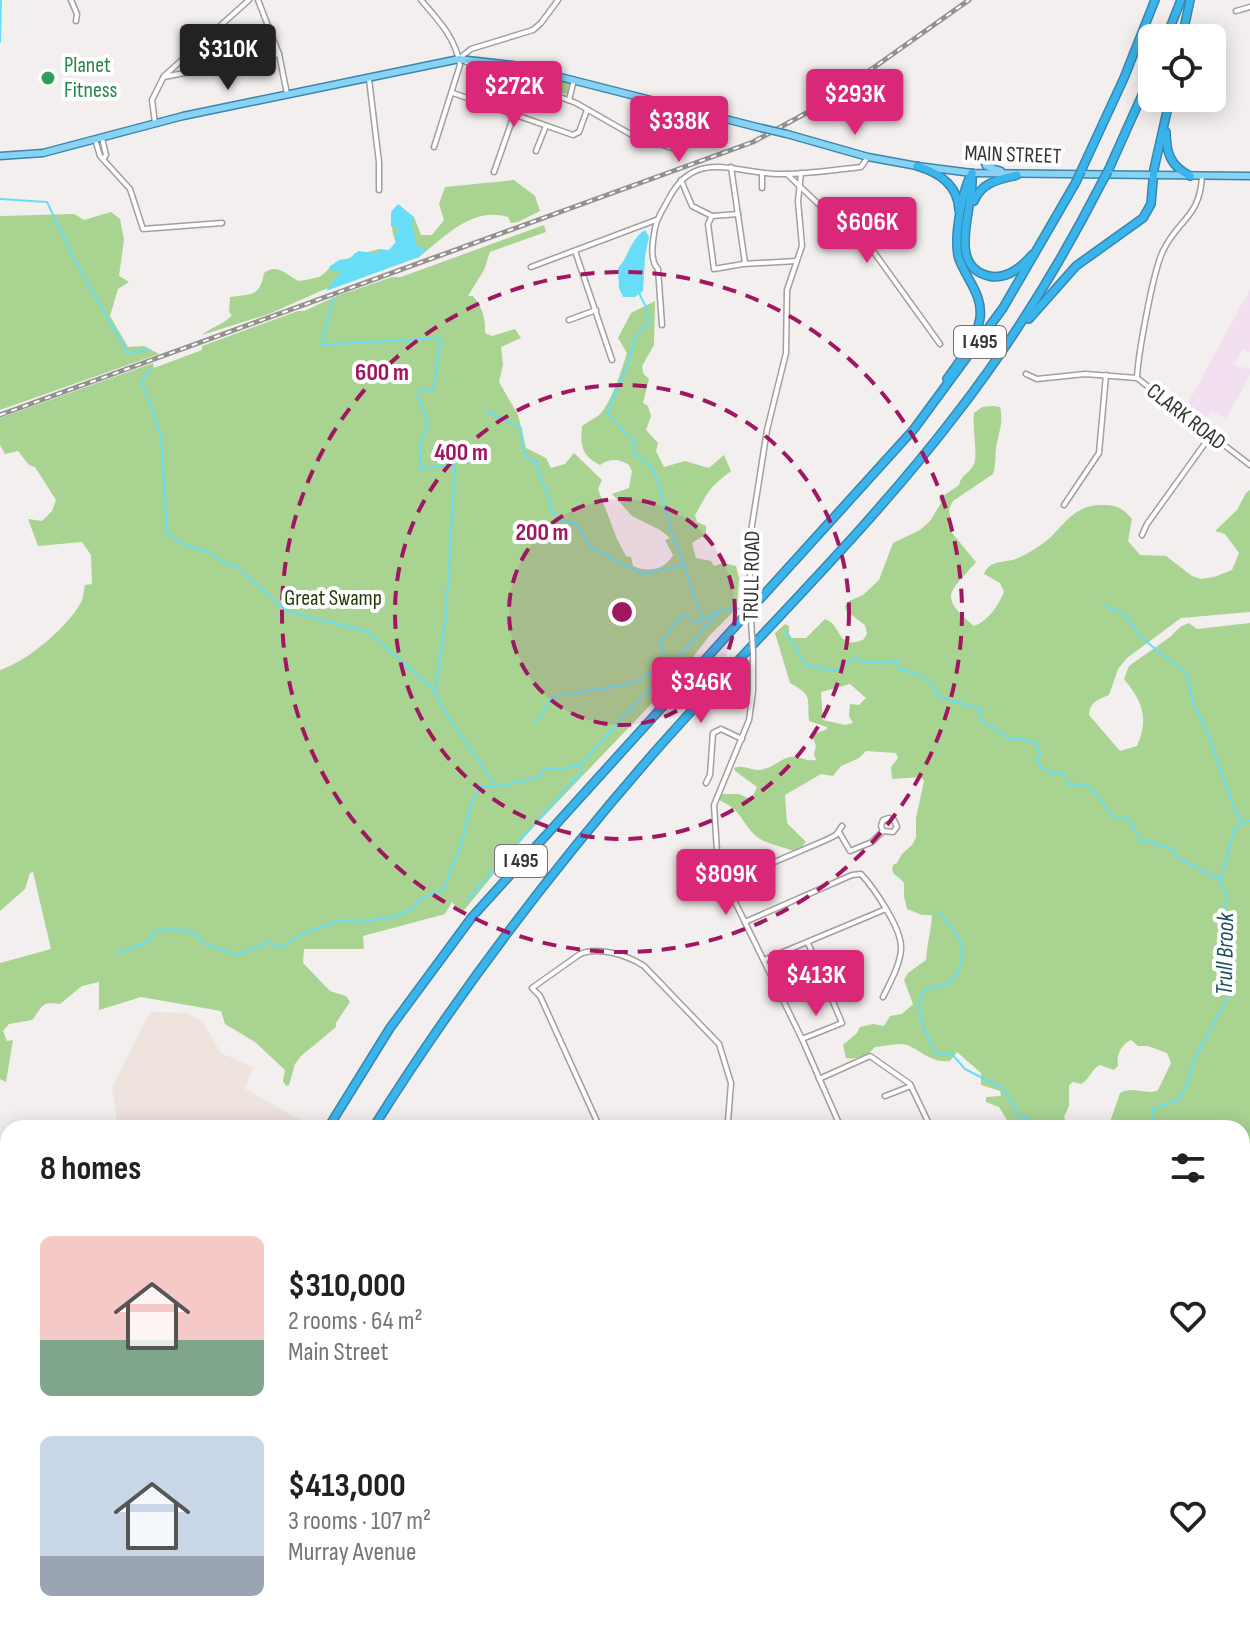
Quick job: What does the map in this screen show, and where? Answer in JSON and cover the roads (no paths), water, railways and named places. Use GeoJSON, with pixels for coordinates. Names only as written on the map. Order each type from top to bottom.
{"type":"FeatureCollection","features":[{"type":"Feature","properties":{"kind":"highway","name":"I 495"},"geometry":{"type":"LineString","coordinates":[[333,1120],[390,1028],[472,917],[900,446],[988,330],[1076,182],[1124,78],[1155,0]]}},
{"type":"Feature","properties":{"kind":"highway"},"geometry":{"type":"LineString","coordinates":[[1172,24],[1181,0]]}},
{"type":"Feature","properties":{"kind":"highway"},"geometry":{"type":"LineString","coordinates":[[1185,24],[1190,0]]}},
{"type":"Feature","properties":{"kind":"highway","name":"I 495"},"geometry":{"type":"LineString","coordinates":[[378,1120],[472,981],[586,833],[663,743],[906,476],[996,361],[1053,273],[1108,171],[1138,104]]}},
{"type":"Feature","properties":{"kind":"highway"},"geometry":{"type":"LineString","coordinates":[[1167,112],[1166,145],[1169,156],[1178,169],[1190,176]]}},
{"type":"Feature","properties":{"kind":"highway"},"geometry":{"type":"LineString","coordinates":[[996,361],[1062,280],[1091,254],[1143,218],[1151,204],[1153,177],[1167,112]]}},
{"type":"Feature","properties":{"kind":"highway"},"geometry":{"type":"LineString","coordinates":[[900,446],[952,372],[976,333],[979,321],[977,295],[958,254],[957,197],[950,185],[936,174],[917,166]]}},
{"type":"Feature","properties":{"kind":"highway"},"geometry":{"type":"LineString","coordinates":[[959,221],[972,173]]}},
{"type":"Feature","properties":{"kind":"highway"},"geometry":{"type":"LineString","coordinates":[[972,173],[964,240],[966,255],[974,268],[989,276],[1004,276],[1021,266],[1049,232]]}},
{"type":"Feature","properties":{"kind":"highway"},"geometry":{"type":"LineString","coordinates":[[969,214],[980,189],[991,182],[1017,175]]}},
{"type":"Feature","properties":{"kind":"main road","name":"MAIN STREET"},"geometry":{"type":"LineString","coordinates":[[0,156],[34,154],[155,123],[459,59],[513,65],[868,157],[917,166],[1017,175],[1250,176]]}},
{"type":"Feature","properties":{"kind":"main road"},"geometry":{"type":"LineString","coordinates":[[979,150],[986,166],[1017,175]]}},
{"type":"Feature","properties":{"kind":"street"},"geometry":{"type":"LineString","coordinates":[[71,0],[77,14],[76,21]]}},
{"type":"Feature","properties":{"kind":"street"},"geometry":{"type":"LineString","coordinates":[[155,123],[152,100],[163,77],[249,0]]}},
{"type":"Feature","properties":{"kind":"street"},"geometry":{"type":"LineString","coordinates":[[258,0],[279,54],[287,94]]}},
{"type":"Feature","properties":{"kind":"street"},"geometry":{"type":"LineString","coordinates":[[421,0],[454,42],[460,69],[434,147]]}},
{"type":"Feature","properties":{"kind":"street"},"geometry":{"type":"LineString","coordinates":[[459,59],[471,49],[535,29],[558,0]]}},
{"type":"Feature","properties":{"kind":"street"},"geometry":{"type":"LineString","coordinates":[[1236,11],[1250,7]]}},
{"type":"Feature","properties":{"kind":"street"},"geometry":{"type":"LineString","coordinates":[[163,77],[279,54]]}},
{"type":"Feature","properties":{"kind":"street"},"geometry":{"type":"LineString","coordinates":[[459,59],[569,100],[632,135],[681,151]]}},
{"type":"Feature","properties":{"kind":"street"},"geometry":{"type":"LineString","coordinates":[[368,77],[380,172],[379,190]]}},
{"type":"Feature","properties":{"kind":"street"},"geometry":{"type":"LineString","coordinates":[[569,100],[574,80]]}},
{"type":"Feature","properties":{"kind":"street"},"geometry":{"type":"LineString","coordinates":[[452,92],[576,134],[587,110]]}},
{"type":"Feature","properties":{"kind":"street"},"geometry":{"type":"LineString","coordinates":[[494,172],[514,115]]}},
{"type":"Feature","properties":{"kind":"street"},"geometry":{"type":"LineString","coordinates":[[536,151],[546,126]]}},
{"type":"Feature","properties":{"kind":"street"},"geometry":{"type":"LineString","coordinates":[[99,138],[106,155],[104,158],[130,189],[143,229],[222,223]]}},
{"type":"Feature","properties":{"kind":"street"},"geometry":{"type":"LineString","coordinates":[[662,325],[658,269],[653,261],[657,218],[681,180],[694,171],[715,166],[787,174],[861,167],[868,157]]}},
{"type":"Feature","properties":{"kind":"street"},"geometry":{"type":"LineString","coordinates":[[731,167],[745,263]]}},
{"type":"Feature","properties":{"kind":"street"},"geometry":{"type":"LineString","coordinates":[[762,173],[762,188]]}},
{"type":"Feature","properties":{"kind":"street","name":"TRULL ROAD"},"geometry":{"type":"LineString","coordinates":[[801,173],[798,186],[803,240],[787,290],[786,353],[767,430],[750,538],[752,702],[742,739],[714,805],[717,864],[802,1039],[837,1120]]}},
{"type":"Feature","properties":{"kind":"street"},"geometry":{"type":"LineString","coordinates":[[787,174],[831,216],[858,230],[940,344]]}},
{"type":"Feature","properties":{"kind":"street"},"geometry":{"type":"LineString","coordinates":[[1137,378],[1161,255],[1197,204],[1202,176]]}},
{"type":"Feature","properties":{"kind":"street"},"geometry":{"type":"LineString","coordinates":[[681,180],[692,206],[712,216],[738,213]]}},
{"type":"Feature","properties":{"kind":"street"},"geometry":{"type":"LineString","coordinates":[[712,216],[708,224],[714,269],[745,263],[797,261]]}},
{"type":"Feature","properties":{"kind":"street"},"geometry":{"type":"LineString","coordinates":[[531,267],[657,218]]}},
{"type":"Feature","properties":{"kind":"street"},"geometry":{"type":"LineString","coordinates":[[575,251],[612,360]]}},
{"type":"Feature","properties":{"kind":"street"},"geometry":{"type":"LineString","coordinates":[[569,320],[596,310]]}},
{"type":"Feature","properties":{"kind":"street","name":"CLARK ROAD"},"geometry":{"type":"LineString","coordinates":[[1026,374],[1041,379],[1085,374],[1137,378],[1250,465]]}},
{"type":"Feature","properties":{"kind":"street"},"geometry":{"type":"LineString","coordinates":[[1064,505],[1099,453],[1106,375]]}},
{"type":"Feature","properties":{"kind":"street"},"geometry":{"type":"LineString","coordinates":[[1142,535],[1211,435]]}},
{"type":"Feature","properties":{"kind":"street"},"geometry":{"type":"LineString","coordinates":[[706,783],[710,775],[713,733],[721,729],[742,739]]}},
{"type":"Feature","properties":{"kind":"street"},"geometry":{"type":"LineString","coordinates":[[725,883],[839,832],[842,826]]}},
{"type":"Feature","properties":{"kind":"street"},"geometry":{"type":"LineString","coordinates":[[839,832],[850,851],[872,842],[883,831]]}},
{"type":"Feature","properties":{"kind":"street"},"geometry":{"type":"LineString","coordinates":[[745,922],[852,875],[861,874],[886,909],[901,949],[883,997]]}},
{"type":"Feature","properties":{"kind":"street"},"geometry":{"type":"LineString","coordinates":[[764,960],[886,909]]}},
{"type":"Feature","properties":{"kind":"street"},"geometry":{"type":"LineString","coordinates":[[802,1039],[842,1023],[807,942]]}},
{"type":"Feature","properties":{"kind":"street"},"geometry":{"type":"LineString","coordinates":[[596,1120],[540,996],[532,988],[589,951],[632,959],[644,966],[719,1044],[731,1083],[728,1120]]}},
{"type":"Feature","properties":{"kind":"street"},"geometry":{"type":"LineString","coordinates":[[819,1079],[867,1057],[879,1061],[911,1086],[927,1120]]}},
{"type":"Feature","properties":{"kind":"street"},"geometry":{"type":"LineString","coordinates":[[885,1096],[911,1086]]}},
{"type":"Feature","properties":{"kind":"water"},"geometry":{"type":"Polygon","coordinates":[[[398,204],[414,217],[412,224],[417,246],[426,249],[419,257],[326,291],[340,273],[338,270],[331,271],[329,267],[339,260],[352,258],[359,251],[378,254],[379,249],[389,250],[396,242],[395,232],[400,229],[391,226],[391,212],[398,204]]]}},
{"type":"Feature","properties":{"kind":"water"},"geometry":{"type":"Polygon","coordinates":[[[645,230],[649,237],[643,291],[635,297],[623,297],[619,288],[618,268],[636,238],[645,230]]]}},
{"type":"Feature","properties":{"kind":"waterway"},"geometry":{"type":"LineString","coordinates":[[0,42],[1,0]]}},
{"type":"Feature","properties":{"kind":"waterway"},"geometry":{"type":"LineString","coordinates":[[0,199],[47,202],[73,257],[127,352],[148,351]]}},
{"type":"Feature","properties":{"kind":"waterway"},"geometry":{"type":"LineString","coordinates":[[639,293],[647,309],[648,324],[636,335],[607,413],[636,442],[632,448],[635,454],[650,465],[657,479],[672,533],[703,619]]}},
{"type":"Feature","properties":{"kind":"waterway"},"geometry":{"type":"LineString","coordinates":[[333,298],[322,345],[441,338],[433,391],[422,389],[418,394],[428,424],[421,442],[420,468],[455,466],[446,616],[435,691]]}},
{"type":"Feature","properties":{"kind":"waterway"},"geometry":{"type":"LineString","coordinates":[[151,368],[142,382],[161,436],[167,532],[181,543],[235,566],[287,611],[369,632],[435,691],[444,710],[494,783]]}},
{"type":"Feature","properties":{"kind":"waterway"},"geometry":{"type":"LineString","coordinates":[[486,411],[521,428],[523,448],[528,459],[536,461],[551,510],[560,520],[574,523],[590,547],[642,574],[685,565]]}},
{"type":"Feature","properties":{"kind":"waterway"},"geometry":{"type":"LineString","coordinates":[[1103,606],[1122,612],[1143,639],[1187,674],[1193,703],[1207,731],[1234,808],[1243,823]]}},
{"type":"Feature","properties":{"kind":"waterway","name":"Trull Brook"},"geometry":{"type":"LineString","coordinates":[[536,723],[552,697],[629,684],[657,670],[664,651],[659,643],[685,615],[698,624],[718,612],[742,609]]}},
{"type":"Feature","properties":{"kind":"waterway"},"geometry":{"type":"LineString","coordinates":[[116,953],[143,944],[155,931],[174,929],[194,933],[206,944],[236,955],[270,942],[281,948],[302,934],[342,920],[361,922],[394,917],[412,909],[422,898],[443,890],[480,786],[500,786],[540,777],[544,769],[580,765],[718,613]]}},
{"type":"Feature","properties":{"kind":"waterway","name":"Trull Brook"},"geometry":{"type":"LineString","coordinates":[[785,631],[806,665],[835,671],[855,658],[876,663],[896,660],[900,671],[924,678],[939,697],[981,709],[981,720],[1012,740],[1021,738],[1037,744],[1041,755],[1036,756],[1041,767],[1052,774],[1062,772],[1070,785],[1085,785],[1091,789],[1114,818],[1129,819],[1141,842],[1150,840],[1158,846],[1171,848],[1180,859],[1220,880],[1226,895],[1221,961],[1228,997],[1194,1060],[1179,1100],[1153,1109],[1152,1120]]}},
{"type":"Feature","properties":{"kind":"waterway"},"geometry":{"type":"LineString","coordinates":[[467,900],[582,771],[580,765]]}},
{"type":"Feature","properties":{"kind":"waterway"},"geometry":{"type":"LineString","coordinates":[[1221,879],[1234,830],[1250,820]]}},
{"type":"Feature","properties":{"kind":"waterway"},"geometry":{"type":"LineString","coordinates":[[938,912],[957,934],[962,954],[954,978],[922,994],[920,1015],[929,1039],[935,1052],[942,1055],[951,1053],[965,1069],[1002,1088],[1017,1114],[1030,1120]]}},
{"type":"Feature","properties":{"kind":"railway"},"geometry":{"type":"LineString","coordinates":[[0,415],[753,142],[821,105],[969,0]]}},
{"type":"Feature","properties":{"kind":"place","name":"Planet Fitness"},"geometry":{"type":"Point","coordinates":[48,78]}},
{"type":"Feature","properties":{"kind":"park label","name":"Great Swamp"},"geometry":{"type":"Point","coordinates":[333,598]}}]}
